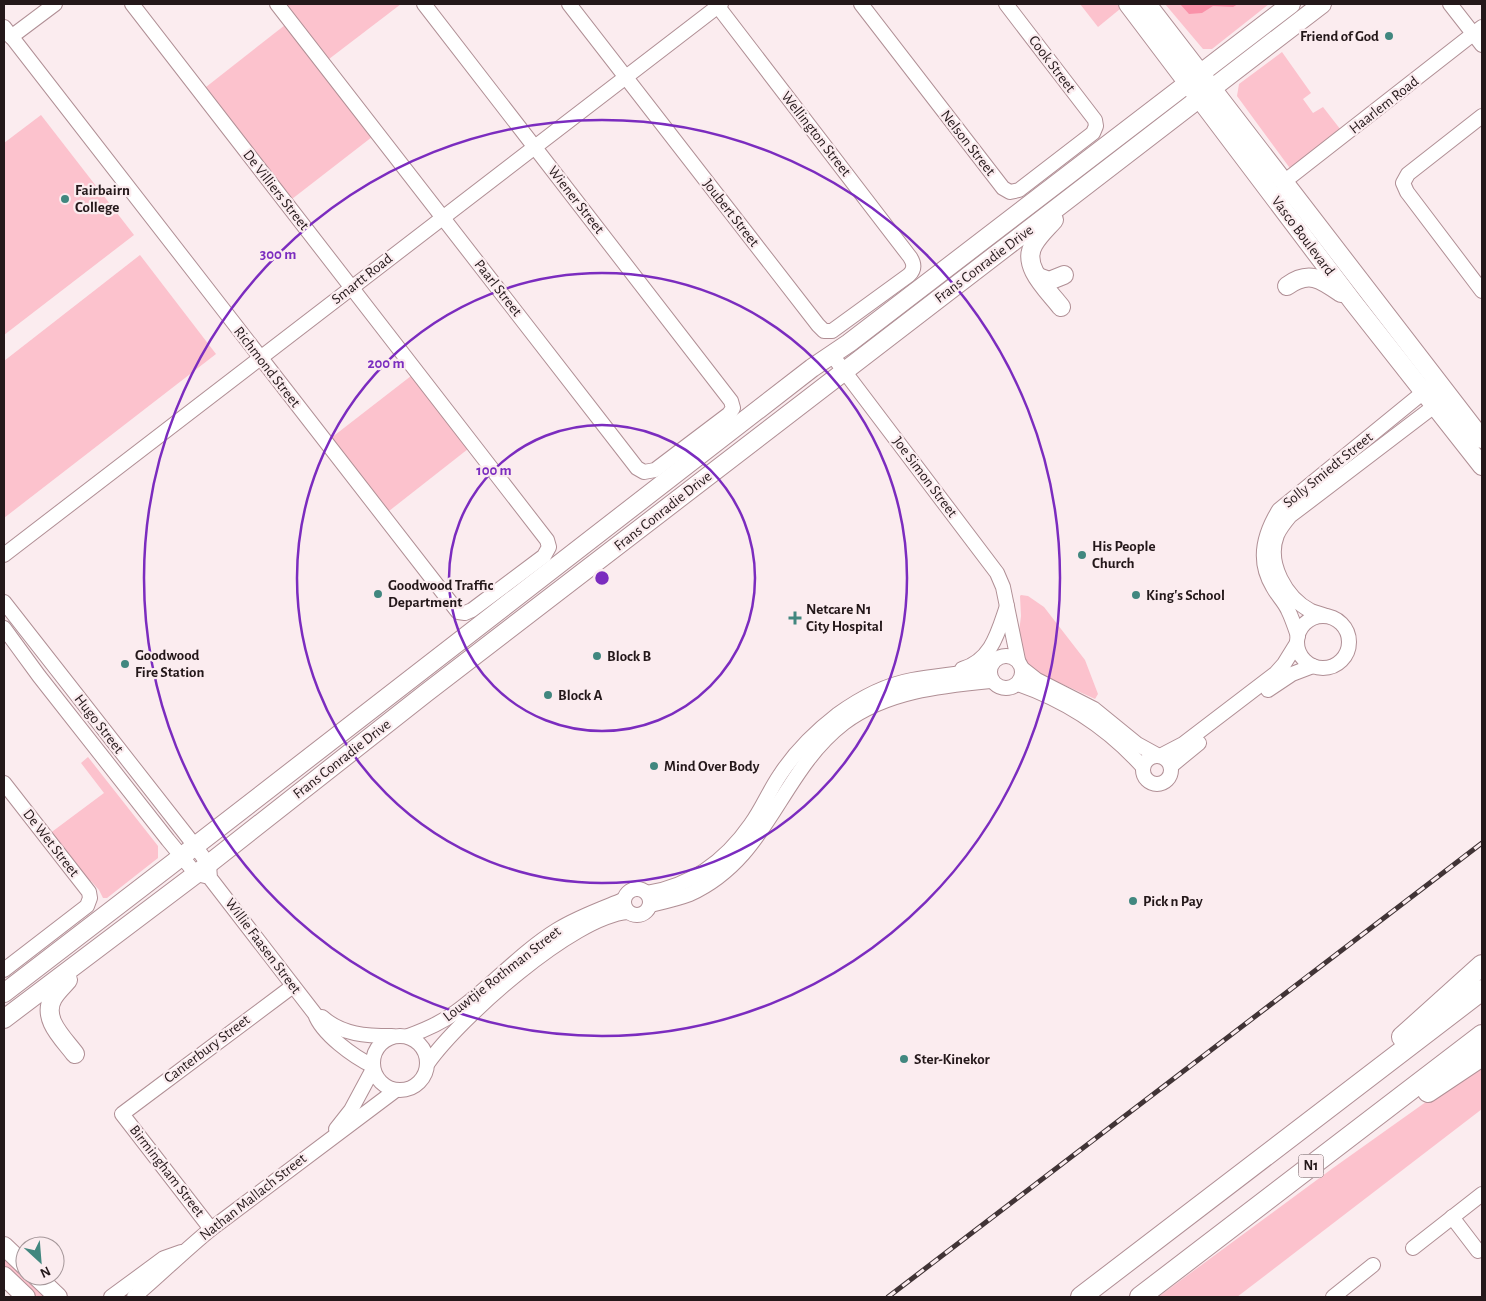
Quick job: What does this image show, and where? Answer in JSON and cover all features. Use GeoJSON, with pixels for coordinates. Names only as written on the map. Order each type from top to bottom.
{"type":"FeatureCollection","features":[{"type":"Feature","properties":{"kind":"highway"},"geometry":{"type":"LineString","coordinates":[[1315,1118],[1482,965]]}},
{"type":"Feature","properties":{"kind":"highway","name":"N1"},"geometry":{"type":"LineString","coordinates":[[1081,1297],[1482,990]]}},
{"type":"Feature","properties":{"kind":"highway","name":"N1"},"geometry":{"type":"LineString","coordinates":[[1142,1297],[1482,1035]]}},
{"type":"Feature","properties":{"kind":"highway"},"geometry":{"type":"LineString","coordinates":[[1142,1297],[1396,1114],[1482,1056]]}},
{"type":"Feature","properties":{"kind":"main road","name":"Vasco Boulevard"},"geometry":{"type":"LineString","coordinates":[[1128,4],[1187,83],[1206,94],[1284,181],[1442,400],[1482,466]]}},
{"type":"Feature","properties":{"kind":"main road","name":"Vasco Boulevard"},"geometry":{"type":"LineString","coordinates":[[1147,4],[1202,73],[1206,94],[1353,302],[1431,386]]}},
{"type":"Feature","properties":{"kind":"main road","name":"Frans Conradie Drive"},"geometry":{"type":"LineString","coordinates":[[4,993],[812,368],[1291,4]]}},
{"type":"Feature","properties":{"kind":"main road","name":"Frans Conradie Drive"},"geometry":{"type":"LineString","coordinates":[[4,1019],[205,872],[426,693],[1322,4]]}},
{"type":"Feature","properties":{"kind":"main road"},"geometry":{"type":"LineString","coordinates":[[1062,308],[1038,277],[1031,264],[1031,253],[1034,244],[1081,190]]}},
{"type":"Feature","properties":{"kind":"main road"},"geometry":{"type":"LineString","coordinates":[[1038,277],[1049,281],[1064,275]]}},
{"type":"Feature","properties":{"kind":"main road"},"geometry":{"type":"LineString","coordinates":[[1287,286],[1298,279],[1316,278],[1353,302]]}},
{"type":"Feature","properties":{"kind":"main road","name":"Vasco Boulevard"},"geometry":{"type":"LineString","coordinates":[[1442,400],[1482,439]]}},
{"type":"Feature","properties":{"kind":"main road"},"geometry":{"type":"LineString","coordinates":[[75,1054],[53,1023],[50,1017],[50,1008],[56,993],[88,956]]}},
{"type":"Feature","properties":{"kind":"main road"},"geometry":{"type":"LineString","coordinates":[[4,1246],[15,1256]]}},
{"type":"Feature","properties":{"kind":"main road"},"geometry":{"type":"LineString","coordinates":[[4,1276],[26,1297]]}},
{"type":"Feature","properties":{"kind":"main road"},"geometry":{"type":"LineString","coordinates":[[46,1286],[58,1297]]}},
{"type":"Feature","properties":{"kind":"street"},"geometry":{"type":"LineString","coordinates":[[8,32],[55,4]]}},
{"type":"Feature","properties":{"kind":"street","name":"De Villiers Street"},"geometry":{"type":"LineString","coordinates":[[132,4],[549,543]]}},
{"type":"Feature","properties":{"kind":"street","name":"Paarl Street"},"geometry":{"type":"LineString","coordinates":[[278,4],[640,471],[654,470],[729,414],[732,405],[726,396]]}},
{"type":"Feature","properties":{"kind":"street","name":"Wiener Street"},"geometry":{"type":"LineString","coordinates":[[424,4],[726,396]]}},
{"type":"Feature","properties":{"kind":"street","name":"Joubert Street"},"geometry":{"type":"LineString","coordinates":[[569,4],[818,325],[824,330],[828,332],[836,329],[909,274],[913,266]]}},
{"type":"Feature","properties":{"kind":"street","name":"Nelson Street"},"geometry":{"type":"LineString","coordinates":[[861,4],[1003,188],[1010,192],[1019,190],[1093,134],[1096,126]]}},
{"type":"Feature","properties":{"kind":"street","name":"Cook Street"},"geometry":{"type":"LineString","coordinates":[[1006,4],[1095,120],[1096,126]]}},
{"type":"Feature","properties":{"kind":"street"},"geometry":{"type":"LineString","coordinates":[[1450,4],[1478,31],[1482,45]]}},
{"type":"Feature","properties":{"kind":"street","name":"Smartt Road"},"geometry":{"type":"LineString","coordinates":[[4,554],[718,5]]}},
{"type":"Feature","properties":{"kind":"street","name":"Wellington Street"},"geometry":{"type":"LineString","coordinates":[[718,5],[910,256],[913,266]]}},
{"type":"Feature","properties":{"kind":"street","name":"Haarlem Road"},"geometry":{"type":"LineString","coordinates":[[1284,181],[1478,31]]}},
{"type":"Feature","properties":{"kind":"street","name":"Richmond Street"},"geometry":{"type":"LineString","coordinates":[[8,32],[458,612],[465,613],[472,610],[512,580],[547,553],[549,543]]}},
{"type":"Feature","properties":{"kind":"street"},"geometry":{"type":"LineString","coordinates":[[1482,116],[1408,174],[1403,183],[1407,192],[1482,291]]}},
{"type":"Feature","properties":{"kind":"street","name":"Joe Simon Street"},"geometry":{"type":"LineString","coordinates":[[832,354],[988,560],[1003,586],[1020,664]]}},
{"type":"Feature","properties":{"kind":"street","name":"Solly Smiedt Street"},"geometry":{"type":"LineString","coordinates":[[1297,639],[1288,608],[1272,587],[1265,568],[1263,556],[1265,539],[1271,523],[1279,510],[1431,386]]}},
{"type":"Feature","properties":{"kind":"street","name":"Solly Smiedt Street"},"geometry":{"type":"LineString","coordinates":[[1326,616],[1312,611],[1299,602],[1282,580],[1275,566],[1274,551],[1276,537],[1281,526],[1290,516],[1442,400]]}},
{"type":"Feature","properties":{"kind":"street","name":"Hugo Street"},"geometry":{"type":"LineString","coordinates":[[4,602],[94,718],[188,851]]}},
{"type":"Feature","properties":{"kind":"street"},"geometry":{"type":"LineString","coordinates":[[938,676],[966,668],[980,660],[990,650],[996,639],[1007,605]]}},
{"type":"Feature","properties":{"kind":"street","name":"Joe Simon Street"},"geometry":{"type":"LineString","coordinates":[[994,669],[1005,635],[1007,605]]}},
{"type":"Feature","properties":{"kind":"street"},"geometry":{"type":"LineString","coordinates":[[1143,766],[1148,759],[1159,756],[1183,744],[1276,673],[1284,664],[1301,628],[1312,618],[1326,616],[1337,620],[1346,628],[1349,646],[1341,661],[1327,668],[1313,666],[1302,657],[1297,639]]}},
{"type":"Feature","properties":{"kind":"street","name":"Hugo Street"},"geometry":{"type":"LineString","coordinates":[[4,628],[80,728],[188,851]]}},
{"type":"Feature","properties":{"kind":"street"},"geometry":{"type":"LineString","coordinates":[[1018,684],[1056,699],[1088,717],[1129,751],[1143,766],[1145,778],[1152,784],[1161,784],[1169,779],[1172,770],[1167,759],[1137,744],[1094,708],[1037,680],[1020,664],[1008,656],[994,669],[999,687],[1010,688],[1018,684],[1022,677],[1020,664]]}},
{"type":"Feature","properties":{"kind":"street"},"geometry":{"type":"LineString","coordinates":[[1171,766],[1280,681],[1313,666]]}},
{"type":"Feature","properties":{"kind":"street","name":"Louwtjie Rothman Street"},"geometry":{"type":"LineString","coordinates":[[648,899],[701,873],[725,854],[752,823],[780,775],[797,751],[816,732],[839,714],[878,691],[904,682],[994,669]]}},
{"type":"Feature","properties":{"kind":"street","name":"Louwtjie Rothman Street"},"geometry":{"type":"LineString","coordinates":[[648,899],[691,893],[711,882],[728,869],[760,833],[803,765],[845,723],[870,707],[904,695],[994,669]]}},
{"type":"Feature","properties":{"kind":"street"},"geometry":{"type":"LineString","coordinates":[[80,728],[94,718]]}},
{"type":"Feature","properties":{"kind":"street","name":"De Wet Street"},"geometry":{"type":"LineString","coordinates":[[4,783],[89,892],[90,898],[87,906],[4,970]]}},
{"type":"Feature","properties":{"kind":"street","name":"Willie Faasen Street"},"geometry":{"type":"LineString","coordinates":[[188,851],[323,1026],[346,1049],[373,1067]]}},
{"type":"Feature","properties":{"kind":"street","name":"Louwtjie Rothman Street"},"geometry":{"type":"LineString","coordinates":[[633,888],[643,890],[648,899],[644,913],[639,915],[634,915],[626,906],[628,891],[633,888]]}},
{"type":"Feature","properties":{"kind":"street","name":"Louwtjie Rothman Street"},"geometry":{"type":"LineString","coordinates":[[408,1036],[427,1029],[456,1012],[536,944],[556,930],[590,913],[626,906]]}},
{"type":"Feature","properties":{"kind":"street","name":"Louwtjie Rothman Street"},"geometry":{"type":"LineString","coordinates":[[428,1063],[447,1038],[532,962],[583,928],[626,906]]}},
{"type":"Feature","properties":{"kind":"street","name":"Canterbury Street"},"geometry":{"type":"LineString","coordinates":[[122,1114],[294,986]]}},
{"type":"Feature","properties":{"kind":"street","name":"Willie Faasen Street"},"geometry":{"type":"LineString","coordinates":[[315,1014],[356,1035],[392,1036]]}},
{"type":"Feature","properties":{"kind":"street"},"geometry":{"type":"LineString","coordinates":[[392,1036],[408,1036],[420,1044],[428,1063],[425,1075],[420,1081],[406,1089],[396,1090],[390,1088],[380,1081],[373,1067],[373,1058],[379,1044],[392,1036]]}},
{"type":"Feature","properties":{"kind":"street","name":"Nathan Mallach Street"},"geometry":{"type":"LineString","coordinates":[[322,1144],[350,1110],[373,1067]]}},
{"type":"Feature","properties":{"kind":"street","name":"Nathan Mallach Street"},"geometry":{"type":"LineString","coordinates":[[134,1297],[211,1229],[396,1090]]}},
{"type":"Feature","properties":{"kind":"street","name":"Birmingham Street"},"geometry":{"type":"LineString","coordinates":[[122,1114],[211,1229]]}},
{"type":"Feature","properties":{"kind":"street"},"geometry":{"type":"LineString","coordinates":[[1414,1248],[1482,1194]]}},
{"type":"Feature","properties":{"kind":"street"},"geometry":{"type":"LineString","coordinates":[[1452,1217],[1478,1251]]}},
{"type":"Feature","properties":{"kind":"street","name":"Nathan Mallach Street"},"geometry":{"type":"LineString","coordinates":[[111,1297],[164,1258],[184,1251]]}},
{"type":"Feature","properties":{"kind":"street"},"geometry":{"type":"LineString","coordinates":[[1334,1297],[1373,1265]]}},
{"type":"Feature","properties":{"kind":"shaded area"},"geometry":{"type":"Polygon","coordinates":[[[286,4],[401,4],[329,59],[286,4]]]}},
{"type":"Feature","properties":{"kind":"shaded area"},"geometry":{"type":"Polygon","coordinates":[[[1080,4],[1117,4],[1120,9],[1098,27],[1080,4]]]}},
{"type":"Feature","properties":{"kind":"shaded area"},"geometry":{"type":"Polygon","coordinates":[[[1165,4],[1269,4],[1212,49],[1203,49],[1165,4]]]}},
{"type":"Feature","properties":{"kind":"shaded area"},"geometry":{"type":"Polygon","coordinates":[[[1180,4],[1238,4],[1233,7],[1213,6],[1202,13],[1189,14],[1180,4]]]}},
{"type":"Feature","properties":{"kind":"shaded area"},"geometry":{"type":"Polygon","coordinates":[[[285,25],[372,137],[292,199],[206,87],[285,25]]]}},
{"type":"Feature","properties":{"kind":"shaded area"},"geometry":{"type":"Polygon","coordinates":[[[1282,52],[1311,93],[1303,99],[1313,113],[1323,107],[1344,134],[1292,171],[1237,96],[1239,84],[1282,52]]]}},
{"type":"Feature","properties":{"kind":"shaded area"},"geometry":{"type":"Polygon","coordinates":[[[41,115],[134,235],[4,335],[4,143],[41,115]]]}},
{"type":"Feature","properties":{"kind":"shaded area"},"geometry":{"type":"Polygon","coordinates":[[[140,255],[216,354],[4,518],[4,361],[140,255]]]}},
{"type":"Feature","properties":{"kind":"shaded area"},"geometry":{"type":"Polygon","coordinates":[[[411,376],[468,449],[389,511],[331,438],[411,376]]]}},
{"type":"Feature","properties":{"kind":"shaded area"},"geometry":{"type":"Polygon","coordinates":[[[1021,595],[1028,596],[1044,607],[1085,660],[1098,694],[1095,699],[1044,678],[1027,664],[1023,656],[1019,632],[1021,595]]]}},
{"type":"Feature","properties":{"kind":"shaded area"},"geometry":{"type":"Polygon","coordinates":[[[88,757],[158,846],[158,858],[107,898],[103,898],[99,890],[91,881],[88,881],[49,834],[104,793],[81,763],[88,757]]]}},
{"type":"Feature","properties":{"kind":"shaded area"},"geometry":{"type":"Polygon","coordinates":[[[1482,1065],[1482,1109],[1237,1297],[1158,1297],[1333,1168],[1461,1077],[1482,1065]]]}},
{"type":"Feature","properties":{"kind":"shaded area"},"geometry":{"type":"Polygon","coordinates":[[[4,1257],[15,1267],[15,1278],[4,1267],[4,1257]]]}},
{"type":"Feature","properties":{"kind":"shaded area"},"geometry":{"type":"Polygon","coordinates":[[[24,1286],[34,1286],[46,1297],[35,1297],[24,1286]]]}},
{"type":"Feature","properties":{"kind":"railway"},"geometry":{"type":"LineString","coordinates":[[888,1297],[1482,843]]}},
{"type":"Feature","properties":{"kind":"place","name":"Friend of God"},"geometry":{"type":"Point","coordinates":[1389,36]}},
{"type":"Feature","properties":{"kind":"place","name":"Fairbairn College"},"geometry":{"type":"Point","coordinates":[65,199]}},
{"type":"Feature","properties":{"kind":"place","name":"His People Church"},"geometry":{"type":"Point","coordinates":[1082,555]}},
{"type":"Feature","properties":{"kind":"place","name":"Goodwood Traffic Department"},"geometry":{"type":"Point","coordinates":[378,594]}},
{"type":"Feature","properties":{"kind":"place","name":"King's School"},"geometry":{"type":"Point","coordinates":[1136,595]}},
{"type":"Feature","properties":{"kind":"place","name":"Netcare N1 City Hospital"},"geometry":{"type":"Point","coordinates":[795,618]}},
{"type":"Feature","properties":{"kind":"place","name":"Block B"},"geometry":{"type":"Point","coordinates":[597,656]}},
{"type":"Feature","properties":{"kind":"place","name":"Goodwood Fire Station"},"geometry":{"type":"Point","coordinates":[125,664]}},
{"type":"Feature","properties":{"kind":"place","name":"Block A"},"geometry":{"type":"Point","coordinates":[548,695]}},
{"type":"Feature","properties":{"kind":"place","name":"Mind Over Body"},"geometry":{"type":"Point","coordinates":[654,766]}},
{"type":"Feature","properties":{"kind":"place","name":"Pick n Pay"},"geometry":{"type":"Point","coordinates":[1133,901]}},
{"type":"Feature","properties":{"kind":"place","name":"Ster-Kinekor"},"geometry":{"type":"Point","coordinates":[904,1059]}}]}
